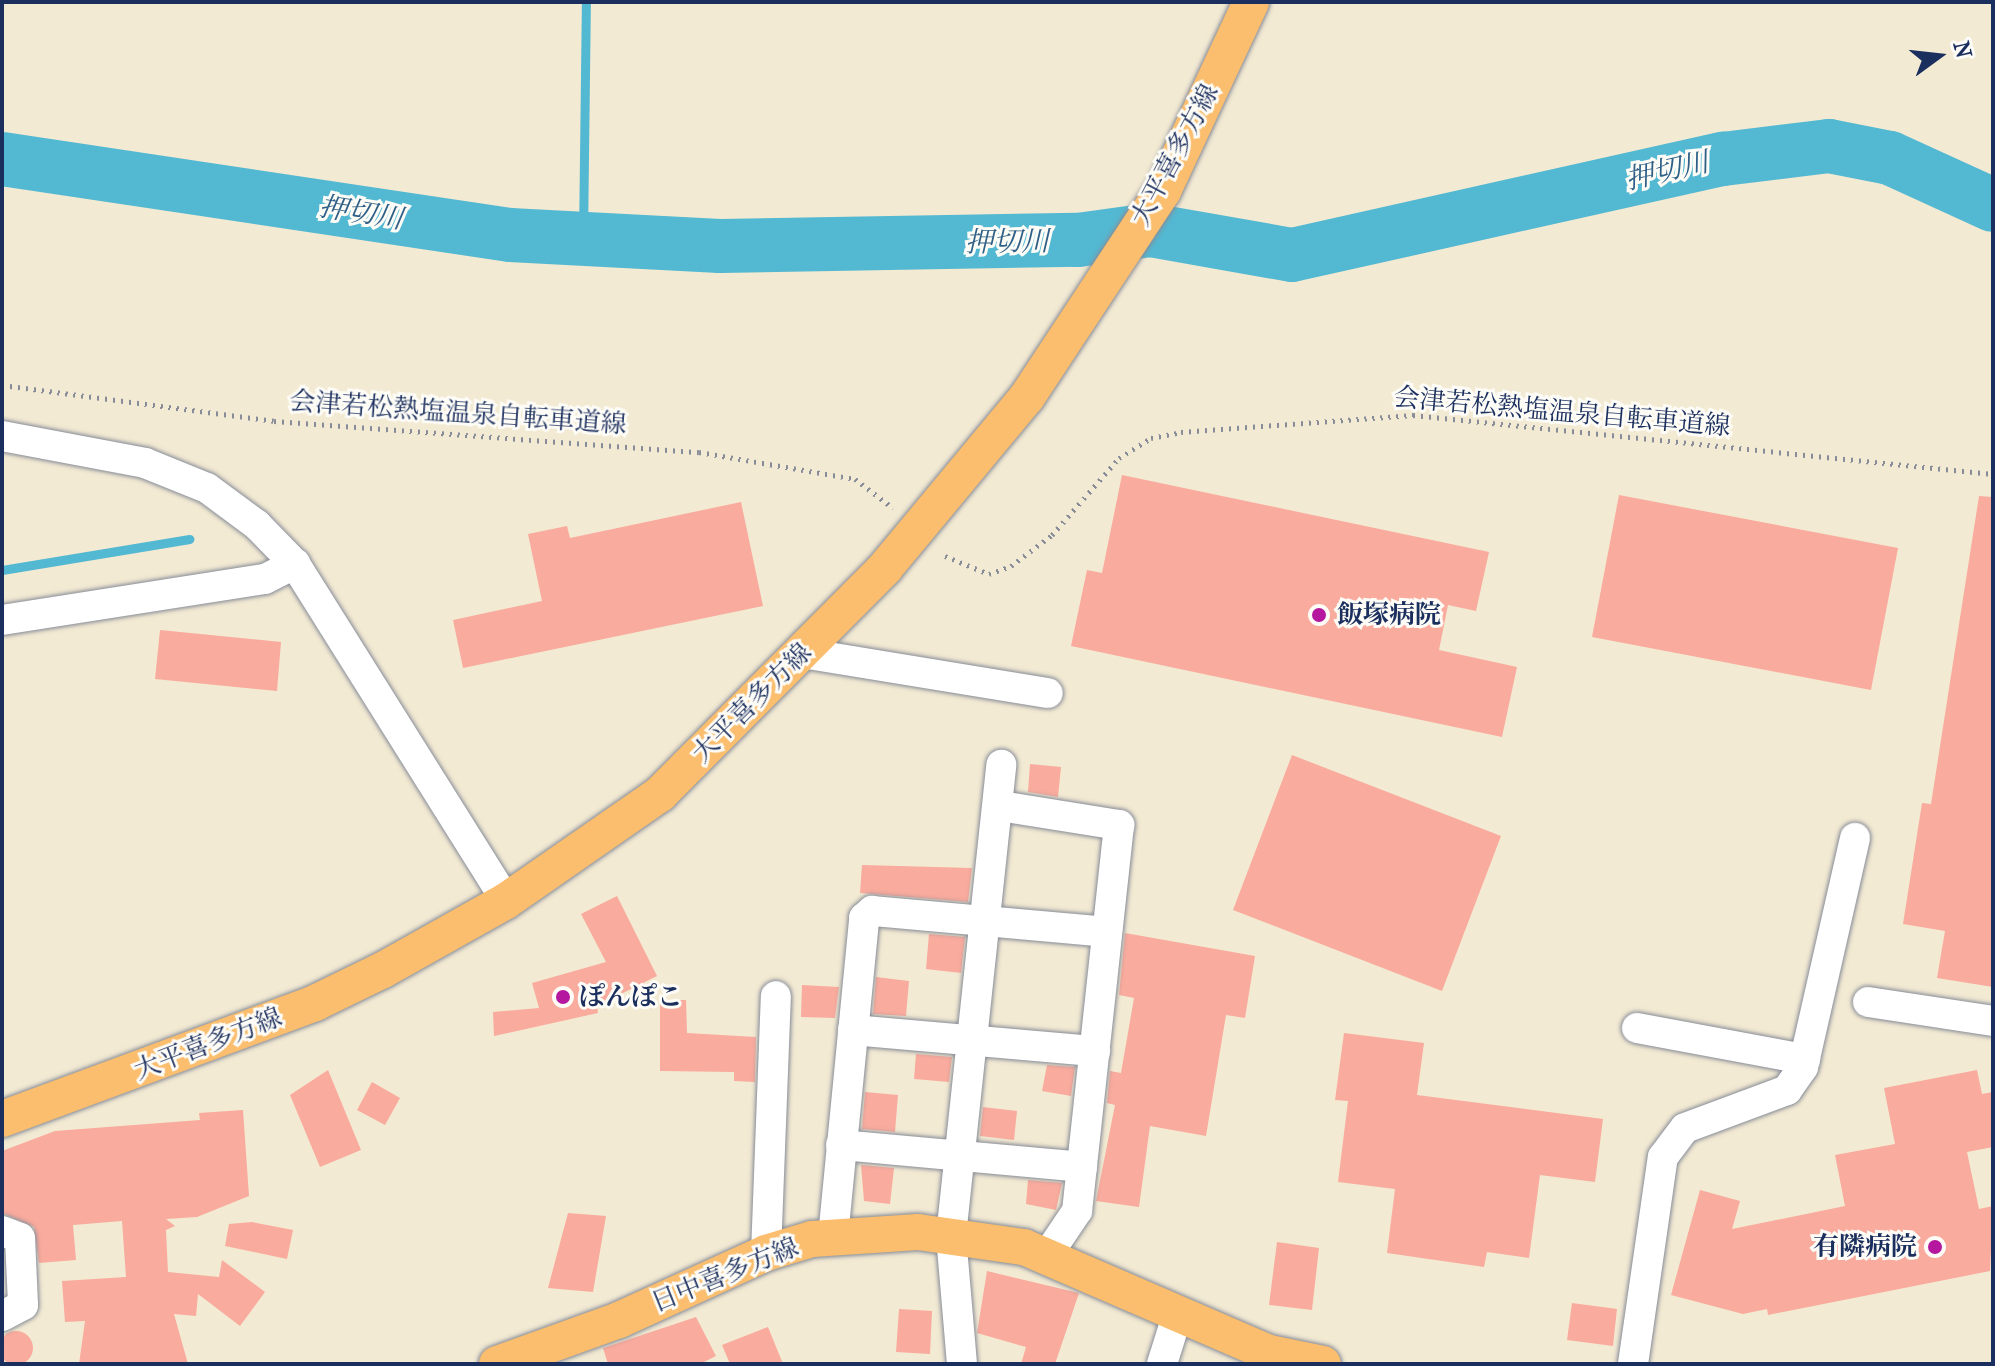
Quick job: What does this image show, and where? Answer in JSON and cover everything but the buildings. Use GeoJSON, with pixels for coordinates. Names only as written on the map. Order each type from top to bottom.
{"type":"FeatureCollection","features":[{"type":"Feature","properties":{"kind":"main road","name":"大平喜多方線"},"geometry":{"type":"LineString","coordinates":[[2,1119],[315,1003],[506,901],[660,794],[885,568],[1027,397],[1163,191],[1251,2]]}},
{"type":"Feature","properties":{"kind":"main road","name":"日中喜多方線"},"geometry":{"type":"LineString","coordinates":[[497,1364],[551,1356],[766,1253],[833,1237],[951,1236],[1046,1257],[1269,1353],[1323,1364]]}},
{"type":"Feature","properties":{"kind":"street"},"geometry":{"type":"LineString","coordinates":[[2,436],[145,463],[207,488],[295,564],[506,901]]}},
{"type":"Feature","properties":{"kind":"street"},"geometry":{"type":"LineString","coordinates":[[2,620],[265,579],[295,564]]}},
{"type":"Feature","properties":{"kind":"street"},"geometry":{"type":"LineString","coordinates":[[803,653],[1048,693]]}},
{"type":"Feature","properties":{"kind":"street"},"geometry":{"type":"LineString","coordinates":[[962,1364],[951,1236],[1000,806],[1001,765]]}},
{"type":"Feature","properties":{"kind":"street"},"geometry":{"type":"LineString","coordinates":[[1000,806],[1119,825],[1077,1211],[1046,1257]]}},
{"type":"Feature","properties":{"kind":"street"},"geometry":{"type":"LineString","coordinates":[[1633,1364],[1671,1139],[1787,1090],[1805,1059],[1855,838]]}},
{"type":"Feature","properties":{"kind":"street"},"geometry":{"type":"LineString","coordinates":[[833,1237],[864,918],[872,911],[1107,932]]}},
{"type":"Feature","properties":{"kind":"street"},"geometry":{"type":"LineString","coordinates":[[766,1253],[776,996]]}},
{"type":"Feature","properties":{"kind":"street"},"geometry":{"type":"LineString","coordinates":[[1868,1002],[1993,1021]]}},
{"type":"Feature","properties":{"kind":"street"},"geometry":{"type":"LineString","coordinates":[[1637,1028],[1805,1059]]}},
{"type":"Feature","properties":{"kind":"street"},"geometry":{"type":"LineString","coordinates":[[853,1030],[975,1038],[1095,1051]]}},
{"type":"Feature","properties":{"kind":"street"},"geometry":{"type":"LineString","coordinates":[[841,1145],[963,1151],[1082,1167]]}},
{"type":"Feature","properties":{"kind":"street"},"geometry":{"type":"LineString","coordinates":[[2,1231],[20,1238],[23,1305],[2,1316]]}},
{"type":"Feature","properties":{"kind":"street"},"geometry":{"type":"LineString","coordinates":[[1162,1364],[1178,1313]]}},
{"type":"Feature","properties":{"kind":"path","name":"会津若松熱塩温泉自転車道線"},"geometry":{"type":"LineString","coordinates":[[2,385],[274,421],[699,452],[855,479],[899,513]]}},
{"type":"Feature","properties":{"kind":"path","name":"会津若松熱塩温泉自転車道線"},"geometry":{"type":"LineString","coordinates":[[945,556],[989,574],[1011,566],[1052,535],[1119,458],[1151,438],[1181,432],[1413,415],[1993,474]]}},
{"type":"Feature","properties":{"kind":"waterway"},"geometry":{"type":"LineString","coordinates":[[583,239],[586,2]]}},
{"type":"Feature","properties":{"kind":"waterway","name":"押切川"},"geometry":{"type":"LineString","coordinates":[[2,159],[510,235],[720,246],[1078,240],[1150,230],[1292,255],[1723,159],[1829,146],[1890,158],[1993,205]]}},
{"type":"Feature","properties":{"kind":"waterway"},"geometry":{"type":"LineString","coordinates":[[2,570],[189,539]]}},
{"type":"Feature","properties":{"kind":"place","name":"飯塚病院"},"geometry":{"type":"Point","coordinates":[1319,615]}},
{"type":"Feature","properties":{"kind":"place","name":"ぽんぽこ"},"geometry":{"type":"Point","coordinates":[563,997]}},
{"type":"Feature","properties":{"kind":"place","name":"有隣病院"},"geometry":{"type":"Point","coordinates":[1935,1247]}}]}
